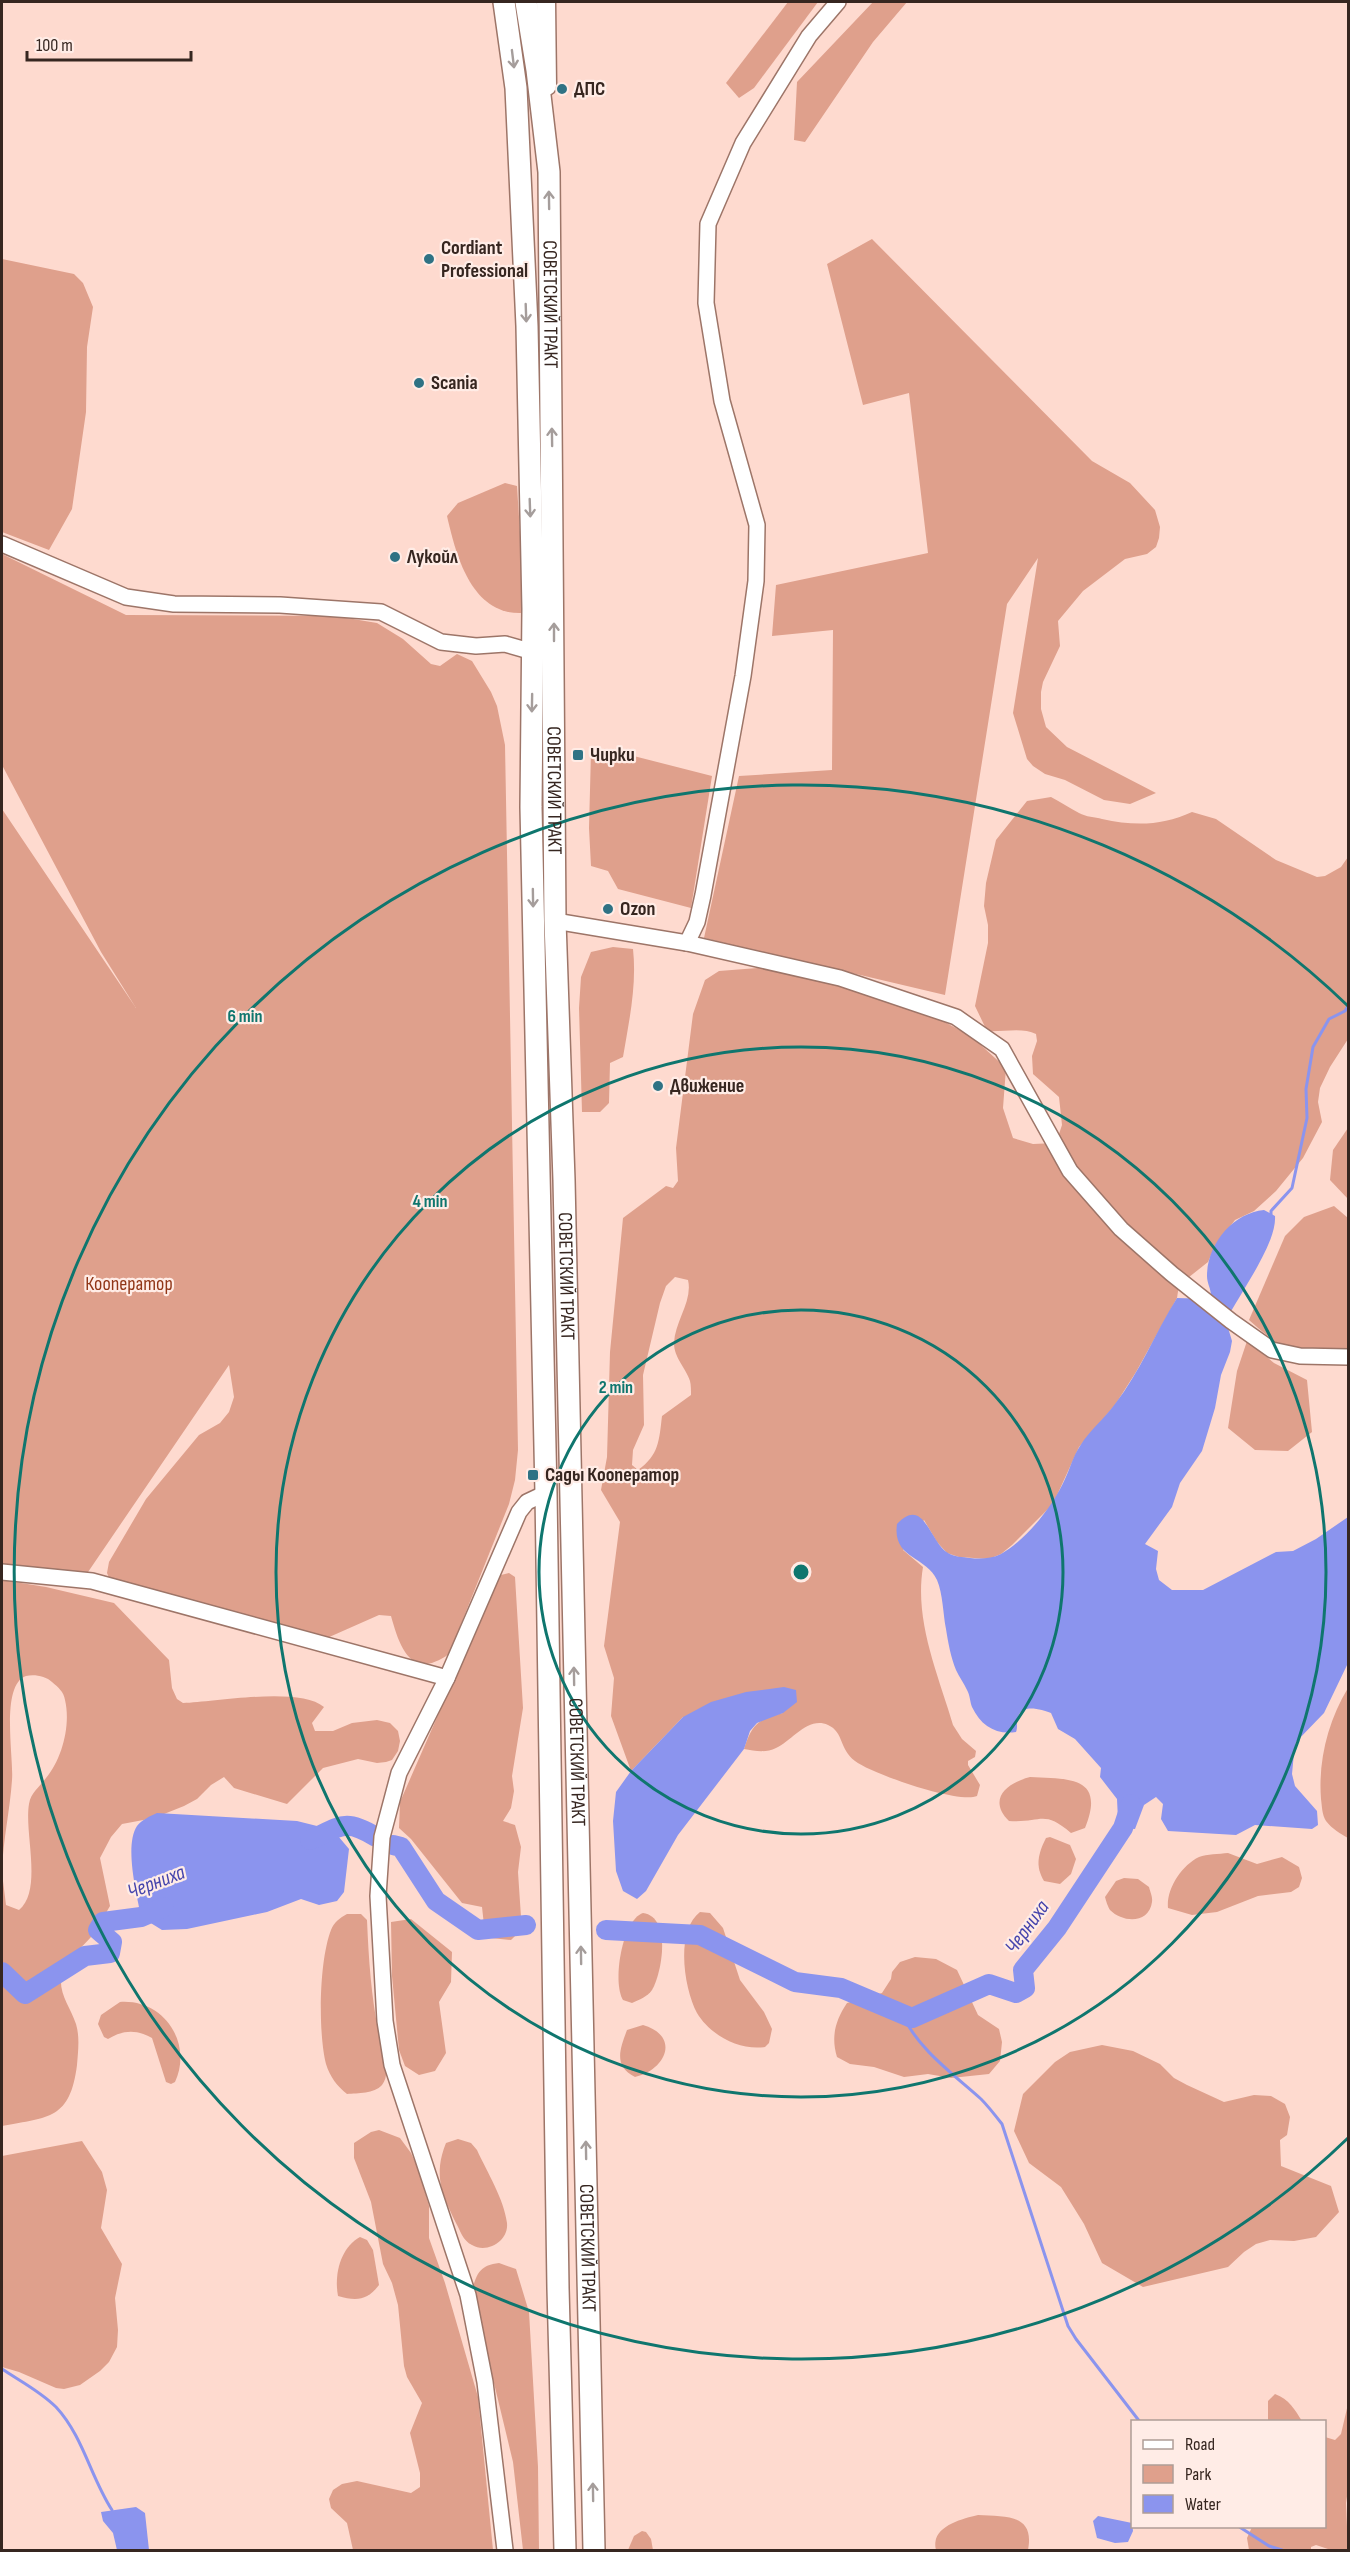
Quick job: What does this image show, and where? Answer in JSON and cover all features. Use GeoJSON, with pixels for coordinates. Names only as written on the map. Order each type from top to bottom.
{"type":"FeatureCollection","features":[{"type":"Feature","properties":{"kind":"highway","name":"СОВЕТСКИЙ ТРАКТ"},"geometry":{"type":"LineString","coordinates":[[504,2],[516,88],[527,326],[532,651],[531,807],[546,1493],[558,2288],[565,2550]]}},
{"type":"Feature","properties":{"kind":"highway"},"geometry":{"type":"LineString","coordinates":[[526,2],[549,172]]}},
{"type":"Feature","properties":{"kind":"highway","name":"СОВЕТСКИЙ ТРАКТ"},"geometry":{"type":"LineString","coordinates":[[549,172],[555,921],[564,1192],[594,2550]]}},
{"type":"Feature","properties":{"kind":"main road","name":"СОВЕТСКИЙ ТРАКТ"},"geometry":{"type":"LineString","coordinates":[[546,2],[549,172]]}},
{"type":"Feature","properties":{"kind":"street"},"geometry":{"type":"LineString","coordinates":[[687,943],[697,922],[704,895],[743,676],[756,581],[757,525],[722,401],[706,303],[708,224],[743,142],[809,36],[838,2]]}},
{"type":"Feature","properties":{"kind":"street"},"geometry":{"type":"LineString","coordinates":[[2,544],[126,597],[174,604],[280,605],[381,612],[441,642],[476,646],[506,644],[532,651]]}},
{"type":"Feature","properties":{"kind":"street"},"geometry":{"type":"LineString","coordinates":[[555,921],[687,943],[840,978],[956,1017],[1002,1049],[1070,1171],[1121,1228],[1207,1302],[1272,1350],[1300,1356],[1348,1357]]}},
{"type":"Feature","properties":{"kind":"street"},"geometry":{"type":"LineString","coordinates":[[505,2550],[485,2382],[468,2295],[392,2065],[384,2010],[378,1896],[382,1837],[399,1773],[447,1678],[519,1512],[527,1502],[546,1493]]}},
{"type":"Feature","properties":{"kind":"street"},"geometry":{"type":"LineString","coordinates":[[2,1572],[92,1581],[447,1678]]}},
{"type":"Feature","properties":{"kind":"green space"},"geometry":{"type":"Polygon","coordinates":[[[788,2],[818,2],[754,88],[739,98],[726,83],[788,2]]]}},
{"type":"Feature","properties":{"kind":"green space"},"geometry":{"type":"Polygon","coordinates":[[[873,2],[907,2],[873,42],[805,142],[794,140],[797,82],[873,2]]]}},
{"type":"Feature","properties":{"kind":"green space"},"geometry":{"type":"Polygon","coordinates":[[[872,239],[1092,461],[1130,483],[1155,510],[1160,527],[1156,547],[1147,554],[1125,559],[1083,591],[1058,621],[1060,646],[1043,682],[1041,692],[1041,709],[1046,727],[1067,747],[1156,793],[1130,804],[1104,800],[1065,780],[1045,774],[1027,759],[1013,713],[1038,558],[1007,604],[945,995],[704,938],[739,776],[832,770],[833,630],[772,636],[776,585],[928,553],[909,393],[863,405],[827,264],[872,239]]]}},
{"type":"Feature","properties":{"kind":"green space"},"geometry":{"type":"Polygon","coordinates":[[[2,259],[74,274],[83,283],[93,307],[87,347],[86,412],[72,509],[49,550],[2,532],[2,259]]]}},
{"type":"Feature","properties":{"kind":"green space"},"geometry":{"type":"Polygon","coordinates":[[[505,483],[517,486],[522,613],[505,611],[490,604],[478,593],[461,564],[447,516],[458,503],[505,483]]]}},
{"type":"Feature","properties":{"kind":"green space","name":"Кооператор"},"geometry":{"type":"Polygon","coordinates":[[[2,554],[126,615],[335,616],[377,623],[403,639],[431,664],[440,666],[457,654],[472,661],[497,706],[505,745],[518,1450],[515,1480],[509,1504],[449,1654],[436,1661],[425,1664],[409,1657],[403,1649],[391,1616],[379,1615],[327,1638],[110,1580],[107,1573],[109,1562],[146,1499],[199,1435],[220,1423],[229,1412],[234,1397],[229,1365],[86,1575],[2,1569],[2,809],[136,1008],[101,952],[2,765],[2,554]]]}},
{"type":"Feature","properties":{"kind":"green space"},"geometry":{"type":"Polygon","coordinates":[[[591,752],[618,752],[712,776],[691,908],[618,889],[608,871],[591,866],[589,828],[591,752]]]}},
{"type":"Feature","properties":{"kind":"green space"},"geometry":{"type":"Polygon","coordinates":[[[1051,797],[1085,815],[1125,823],[1159,822],[1192,812],[1216,819],[1276,860],[1317,877],[1325,876],[1341,867],[1348,857],[1348,1039],[1320,1088],[1318,1102],[1322,1122],[1303,1158],[1276,1191],[1254,1211],[1235,1220],[1215,1246],[1208,1262],[1179,1285],[1177,1298],[1136,1372],[1115,1405],[1079,1447],[1053,1504],[1012,1545],[1001,1554],[989,1559],[959,1557],[947,1553],[937,1542],[924,1520],[903,1550],[923,1567],[922,1607],[929,1647],[953,1725],[962,1739],[976,1751],[975,1757],[968,1761],[968,1765],[980,1785],[977,1796],[953,1796],[935,1792],[864,1767],[846,1751],[837,1732],[821,1723],[807,1726],[772,1750],[744,1749],[757,1724],[783,1713],[683,1717],[631,1771],[611,1716],[614,1678],[604,1646],[620,1522],[601,1490],[607,1457],[610,1352],[623,1218],[666,1186],[673,1188],[678,1181],[676,1148],[693,1014],[705,980],[719,971],[769,967],[856,988],[934,1016],[972,1037],[1006,1068],[1003,1108],[1013,1138],[1033,1144],[1056,1143],[1062,1125],[1059,1097],[1033,1074],[1032,1056],[1037,1041],[1036,1034],[1019,1030],[987,1031],[975,1006],[988,943],[988,925],[984,906],[986,883],[996,840],[1027,801],[1051,797]],[[675,1277],[666,1286],[660,1303],[643,1375],[644,1425],[633,1450],[632,1465],[638,1470],[650,1459],[657,1447],[662,1416],[691,1395],[690,1381],[676,1353],[674,1343],[688,1296],[688,1280],[675,1277]]]}},
{"type":"Feature","properties":{"kind":"green space"},"geometry":{"type":"Polygon","coordinates":[[[613,947],[633,949],[633,990],[623,1057],[610,1063],[609,1103],[600,1112],[582,1112],[579,1008],[581,977],[591,952],[613,947]]]}},
{"type":"Feature","properties":{"kind":"green space"},"geometry":{"type":"Polygon","coordinates":[[[1348,1128],[1348,1199],[1330,1180],[1333,1150],[1348,1128]]]}},
{"type":"Feature","properties":{"kind":"green space"},"geometry":{"type":"Polygon","coordinates":[[[1334,1206],[1348,1218],[1348,1348],[1333,1353],[1307,1355],[1283,1346],[1249,1320],[1285,1236],[1304,1217],[1334,1206]]]}},
{"type":"Feature","properties":{"kind":"green space"},"geometry":{"type":"Polygon","coordinates":[[[1247,1341],[1274,1363],[1307,1380],[1312,1432],[1288,1451],[1255,1450],[1228,1428],[1237,1371],[1247,1341]]]}},
{"type":"Feature","properties":{"kind":"green space"},"geometry":{"type":"Polygon","coordinates":[[[509,1573],[515,1577],[523,1708],[512,1776],[514,1791],[511,1808],[503,1821],[515,1825],[521,1847],[518,1872],[521,1917],[516,1935],[511,1940],[491,1938],[485,1934],[482,1907],[462,1903],[411,1839],[399,1828],[400,1802],[497,1580],[501,1575],[509,1573]]]}},
{"type":"Feature","properties":{"kind":"green space"},"geometry":{"type":"Polygon","coordinates":[[[2,1580],[46,1587],[114,1603],[169,1660],[172,1688],[177,1699],[183,1703],[256,1697],[296,1697],[324,1707],[312,1723],[315,1731],[333,1731],[352,1723],[377,1720],[390,1723],[398,1731],[400,1741],[398,1751],[392,1760],[377,1763],[358,1759],[323,1768],[287,1804],[234,1788],[224,1777],[211,1785],[197,1799],[184,1806],[154,1818],[122,1824],[111,1837],[100,1858],[110,1906],[94,1933],[71,1958],[62,1972],[61,1986],[76,2024],[78,2039],[77,2065],[69,2096],[63,2106],[45,2117],[2,2126],[2,1873],[6,1905],[19,1910],[26,1901],[30,1889],[29,1804],[33,1793],[52,1770],[61,1752],[66,1731],[67,1710],[63,1695],[47,1678],[26,1676],[18,1682],[13,1693],[10,1723],[12,1780],[2,1871],[2,1580]]]}},
{"type":"Feature","properties":{"kind":"green space"},"geometry":{"type":"Polygon","coordinates":[[[1348,1688],[1348,1838],[1334,1829],[1325,1819],[1320,1785],[1323,1756],[1330,1728],[1348,1688]]]}},
{"type":"Feature","properties":{"kind":"green space"},"geometry":{"type":"Polygon","coordinates":[[[1030,1777],[1070,1780],[1087,1790],[1091,1798],[1085,1828],[1071,1833],[1048,1819],[1009,1821],[1000,1806],[1000,1799],[1007,1788],[1030,1777]]]}},
{"type":"Feature","properties":{"kind":"green space"},"geometry":{"type":"Polygon","coordinates":[[[1050,1837],[1070,1845],[1076,1859],[1071,1874],[1060,1884],[1044,1881],[1039,1870],[1041,1849],[1046,1838],[1050,1837]]]}},
{"type":"Feature","properties":{"kind":"green space"},"geometry":{"type":"Polygon","coordinates":[[[1228,1853],[1257,1864],[1282,1857],[1299,1867],[1302,1878],[1299,1887],[1291,1892],[1258,1896],[1217,1912],[1192,1915],[1168,1908],[1172,1886],[1187,1866],[1202,1856],[1228,1853]]]}},
{"type":"Feature","properties":{"kind":"green space"},"geometry":{"type":"Polygon","coordinates":[[[1124,1878],[1138,1879],[1149,1887],[1152,1902],[1150,1909],[1141,1918],[1122,1917],[1115,1914],[1108,1906],[1105,1897],[1116,1881],[1124,1878]]]}},
{"type":"Feature","properties":{"kind":"green space"},"geometry":{"type":"Polygon","coordinates":[[[700,1912],[710,1913],[723,1928],[740,1980],[764,2012],[772,2029],[769,2043],[765,2047],[755,2048],[726,2040],[703,2021],[692,2003],[684,1961],[685,1946],[687,1932],[692,1921],[700,1912]]]}},
{"type":"Feature","properties":{"kind":"green space"},"geometry":{"type":"Polygon","coordinates":[[[643,1913],[652,1917],[658,1924],[661,1935],[661,1959],[652,1990],[632,2003],[623,2000],[620,1991],[619,1966],[629,1927],[643,1913]]]}},
{"type":"Feature","properties":{"kind":"green space"},"geometry":{"type":"Polygon","coordinates":[[[347,1914],[361,1914],[367,1920],[370,1971],[386,2078],[375,2090],[347,2094],[334,2081],[326,2064],[323,2050],[321,1997],[324,1960],[331,1930],[347,1914]]]}},
{"type":"Feature","properties":{"kind":"green space"},"geometry":{"type":"Polygon","coordinates":[[[411,1919],[452,1952],[451,1982],[439,2002],[446,2053],[435,2071],[419,2075],[405,2066],[399,2050],[392,1976],[391,1922],[411,1919]]]}},
{"type":"Feature","properties":{"kind":"green space"},"geometry":{"type":"Polygon","coordinates":[[[915,1957],[936,1959],[957,1970],[978,2015],[999,2029],[1002,2042],[1000,2061],[989,2074],[951,2078],[928,2074],[904,2077],[874,2067],[850,2064],[837,2057],[834,2043],[835,2029],[847,2003],[882,1993],[891,1979],[892,1972],[900,1962],[915,1957]]]}},
{"type":"Feature","properties":{"kind":"green space"},"geometry":{"type":"Polygon","coordinates":[[[120,2002],[136,2003],[150,2008],[171,2026],[180,2053],[180,2067],[175,2082],[171,2084],[166,2082],[152,2038],[130,2032],[108,2039],[104,2037],[98,2024],[101,2015],[120,2002]]]}},
{"type":"Feature","properties":{"kind":"green space"},"geometry":{"type":"Polygon","coordinates":[[[643,2025],[655,2030],[662,2037],[665,2052],[655,2067],[635,2077],[623,2068],[621,2050],[627,2030],[643,2025]]]}},
{"type":"Feature","properties":{"kind":"green space"},"geometry":{"type":"Polygon","coordinates":[[[1102,2045],[1133,2051],[1160,2064],[1174,2078],[1224,2102],[1254,2095],[1271,2096],[1285,2104],[1290,2117],[1287,2135],[1280,2140],[1281,2166],[1331,2186],[1339,2212],[1316,2237],[1294,2241],[1270,2240],[1256,2244],[1228,2267],[1143,2287],[1102,2263],[1084,2224],[1061,2187],[1029,2163],[1014,2131],[1023,2094],[1055,2062],[1070,2052],[1102,2045]]]}},
{"type":"Feature","properties":{"kind":"green space"},"geometry":{"type":"Polygon","coordinates":[[[379,2130],[400,2138],[411,2153],[418,2168],[429,2206],[429,2238],[445,2283],[478,2397],[493,2550],[353,2550],[347,2523],[331,2508],[329,2499],[333,2490],[342,2484],[357,2481],[411,2493],[420,2487],[420,2473],[410,2433],[422,2403],[407,2377],[398,2305],[392,2283],[383,2264],[371,2202],[354,2158],[354,2143],[371,2132],[379,2130]]]}},
{"type":"Feature","properties":{"kind":"green space"},"geometry":{"type":"Polygon","coordinates":[[[458,2139],[471,2143],[477,2150],[499,2195],[505,2214],[507,2229],[501,2240],[490,2247],[478,2247],[466,2241],[443,2193],[440,2175],[442,2154],[446,2143],[458,2139]]]}},
{"type":"Feature","properties":{"kind":"green space"},"geometry":{"type":"Polygon","coordinates":[[[82,2141],[102,2172],[107,2190],[101,2228],[122,2264],[115,2298],[117,2347],[109,2362],[100,2371],[80,2385],[64,2389],[2,2367],[2,2156],[82,2141]]]}},
{"type":"Feature","properties":{"kind":"green space"},"geometry":{"type":"Polygon","coordinates":[[[360,2237],[367,2240],[373,2250],[379,2285],[366,2297],[350,2299],[338,2296],[337,2279],[340,2263],[348,2248],[360,2237]]]}},
{"type":"Feature","properties":{"kind":"green space"},"geometry":{"type":"Polygon","coordinates":[[[499,2263],[516,2269],[529,2312],[538,2467],[539,2550],[523,2550],[513,2462],[472,2292],[475,2280],[483,2268],[499,2263]]]}},
{"type":"Feature","properties":{"kind":"green space"},"geometry":{"type":"Polygon","coordinates":[[[1275,2394],[1280,2396],[1288,2402],[1301,2420],[1268,2420],[1268,2401],[1275,2394]]]}},
{"type":"Feature","properties":{"kind":"green space"},"geometry":{"type":"Polygon","coordinates":[[[1348,2404],[1346,2503],[1348,2550],[1331,2550],[1316,2545],[1311,2547],[1311,2550],[1249,2550],[1247,2538],[1252,2528],[1326,2528],[1326,2437],[1335,2440],[1341,2434],[1348,2404]]]}},
{"type":"Feature","properties":{"kind":"green space"},"geometry":{"type":"Polygon","coordinates":[[[978,2515],[1008,2517],[1022,2523],[1027,2529],[1029,2538],[1028,2550],[936,2550],[935,2542],[938,2535],[948,2525],[978,2515]]]}},
{"type":"Feature","properties":{"kind":"green space"},"geometry":{"type":"Polygon","coordinates":[[[642,2531],[646,2532],[651,2539],[653,2550],[628,2550],[634,2536],[642,2531]]]}},
{"type":"Feature","properties":{"kind":"water"},"geometry":{"type":"Polygon","coordinates":[[[1264,1210],[1275,1216],[1274,1227],[1264,1254],[1226,1321],[1232,1341],[1230,1352],[1221,1375],[1215,1408],[1202,1451],[1180,1483],[1172,1507],[1145,1544],[1158,1551],[1156,1569],[1159,1580],[1172,1590],[1203,1590],[1276,1552],[1293,1551],[1316,1539],[1348,1517],[1348,1663],[1324,1713],[1296,1742],[1294,1753],[1292,1774],[1295,1786],[1317,1811],[1318,1825],[1312,1829],[1255,1825],[1236,1835],[1168,1831],[1161,1819],[1163,1804],[1156,1797],[1144,1805],[1135,1829],[1123,1828],[1118,1820],[1117,1799],[1100,1777],[1101,1768],[1075,1739],[1058,1729],[1051,1713],[1043,1710],[1024,1710],[1018,1717],[1016,1732],[1009,1733],[990,1728],[976,1714],[953,1660],[937,1580],[932,1572],[905,1551],[900,1544],[897,1524],[906,1517],[914,1515],[920,1518],[942,1548],[950,1554],[962,1557],[993,1557],[1011,1548],[1030,1531],[1054,1500],[1075,1454],[1124,1392],[1177,1298],[1211,1299],[1207,1279],[1208,1264],[1224,1232],[1242,1217],[1264,1210]]]}},
{"type":"Feature","properties":{"kind":"water"},"geometry":{"type":"Polygon","coordinates":[[[784,1687],[796,1690],[797,1702],[783,1713],[757,1723],[750,1731],[744,1749],[678,1835],[646,1891],[637,1899],[623,1891],[616,1871],[613,1821],[616,1792],[631,1771],[683,1717],[711,1702],[746,1692],[784,1687]]]}},
{"type":"Feature","properties":{"kind":"water"},"geometry":{"type":"Polygon","coordinates":[[[157,1813],[297,1821],[333,1830],[349,1849],[344,1892],[337,1901],[319,1905],[301,1899],[267,1912],[187,1929],[162,1930],[141,1917],[131,1858],[133,1835],[137,1826],[157,1813]]]}},
{"type":"Feature","properties":{"kind":"water"},"geometry":{"type":"Polygon","coordinates":[[[136,2507],[145,2513],[149,2550],[117,2550],[113,2533],[103,2521],[101,2512],[136,2507]]]}},
{"type":"Feature","properties":{"kind":"water"},"geometry":{"type":"Polygon","coordinates":[[[1098,2516],[1131,2523],[1133,2531],[1128,2542],[1115,2543],[1097,2538],[1093,2521],[1098,2516]]]}},
{"type":"Feature","properties":{"kind":"waterway"},"geometry":{"type":"LineString","coordinates":[[1271,1216],[1271,1211],[1292,1188],[1307,1118],[1306,1089],[1313,1047],[1329,1019],[1345,1011],[1348,1006]]}},
{"type":"Feature","properties":{"kind":"waterway","name":"Черниха"},"geometry":{"type":"LineString","coordinates":[[606,1930],[700,1935],[795,1982],[841,1988],[912,2018],[989,1984],[1016,1993],[1025,1988],[1023,1970],[1057,1928],[1123,1828],[1131,1804]]}},
{"type":"Feature","properties":{"kind":"waterway","name":"Черниха"},"geometry":{"type":"LineString","coordinates":[[310,1840],[343,1826],[357,1827],[376,1837]]}},
{"type":"Feature","properties":{"kind":"waterway","name":"Черниха"},"geometry":{"type":"LineString","coordinates":[[393,1845],[401,1847],[436,1901],[478,1930],[526,1925]]}},
{"type":"Feature","properties":{"kind":"waterway","name":"Черниха"},"geometry":{"type":"LineString","coordinates":[[2,1972],[25,1994],[85,1956],[110,1953],[112,1942],[98,1930],[103,1922],[141,1917],[164,1907]]}},
{"type":"Feature","properties":{"kind":"waterway"},"geometry":{"type":"LineString","coordinates":[[902,2014],[926,2049],[981,2099],[1002,2124],[1068,2326],[1138,2420]]}},
{"type":"Feature","properties":{"kind":"waterway"},"geometry":{"type":"LineString","coordinates":[[2,2369],[43,2396],[65,2418],[112,2510]]}},
{"type":"Feature","properties":{"kind":"waterway"},"geometry":{"type":"LineString","coordinates":[[1241,2528],[1269,2546],[1282,2550]]}},
{"type":"Feature","properties":{"kind":"place","name":"ДПС"},"geometry":{"type":"Point","coordinates":[562,89]}},
{"type":"Feature","properties":{"kind":"place","name":"Cordiant Professional"},"geometry":{"type":"Point","coordinates":[429,259]}},
{"type":"Feature","properties":{"kind":"place","name":"Scania"},"geometry":{"type":"Point","coordinates":[419,383]}},
{"type":"Feature","properties":{"kind":"place","name":"Лукойл"},"geometry":{"type":"Point","coordinates":[395,557]}},
{"type":"Feature","properties":{"kind":"place","name":"Чирки"},"geometry":{"type":"Point","coordinates":[578,755]}},
{"type":"Feature","properties":{"kind":"place","name":"Ozon"},"geometry":{"type":"Point","coordinates":[608,909]}},
{"type":"Feature","properties":{"kind":"place","name":"Движение"},"geometry":{"type":"Point","coordinates":[658,1086]}},
{"type":"Feature","properties":{"kind":"place","name":"Сады Кооператор"},"geometry":{"type":"Point","coordinates":[533,1475]}}]}
